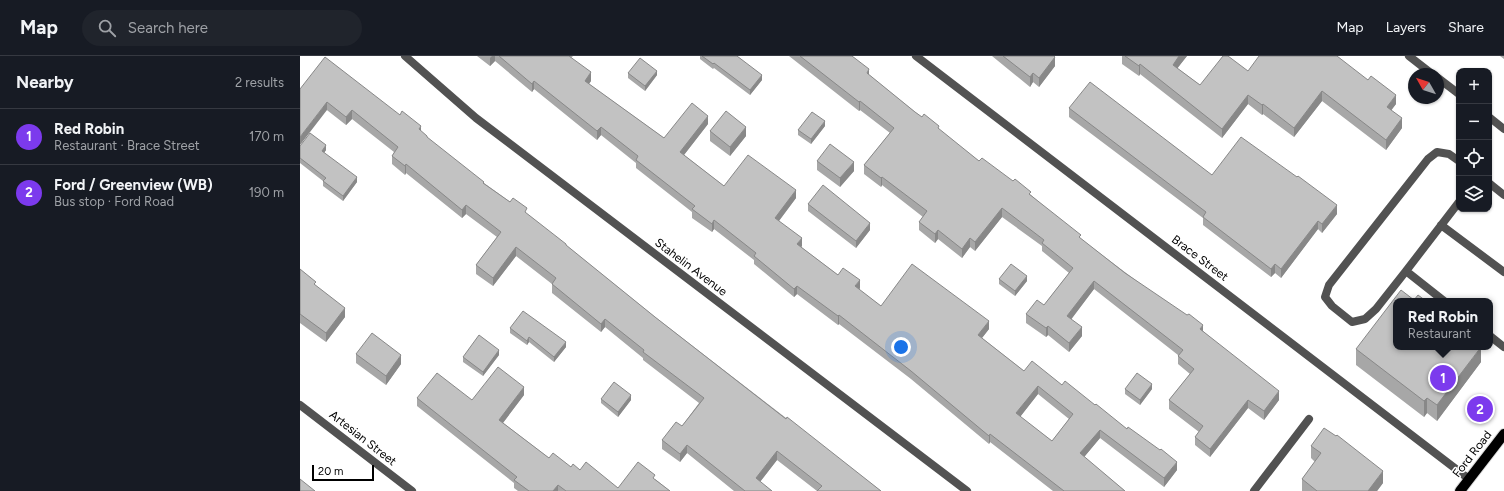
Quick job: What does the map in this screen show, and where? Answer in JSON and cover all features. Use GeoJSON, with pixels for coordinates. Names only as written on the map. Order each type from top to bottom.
{"type":"FeatureCollection","features":[{"type":"Feature","properties":{"kind":"main road","name":"Ford Road"},"geometry":{"type":"LineString","coordinates":[[1460,491],[1504,434]]}},
{"type":"Feature","properties":{"kind":"street","name":"Stahelin Avenue"},"geometry":{"type":"LineString","coordinates":[[406,56],[476,118],[966,491]]}},
{"type":"Feature","properties":{"kind":"street","name":"Brace Street"},"geometry":{"type":"LineString","coordinates":[[916,56],[1469,479]]}},
{"type":"Feature","properties":{"kind":"street"},"geometry":{"type":"LineString","coordinates":[[1409,56],[1424,68]]}},
{"type":"Feature","properties":{"kind":"street"},"geometry":{"type":"LineString","coordinates":[[1444,83],[1456,92]]}},
{"type":"Feature","properties":{"kind":"street"},"geometry":{"type":"LineString","coordinates":[[1492,119],[1504,129]]}},
{"type":"Feature","properties":{"kind":"street"},"geometry":{"type":"LineString","coordinates":[[1456,159],[1449,154],[1437,152],[1428,159],[1329,285],[1325,297],[1332,306],[1352,322],[1365,319],[1376,309],[1456,206]]}},
{"type":"Feature","properties":{"kind":"street"},"geometry":{"type":"LineString","coordinates":[[1492,185],[1504,195]]}},
{"type":"Feature","properties":{"kind":"street"},"geometry":{"type":"LineString","coordinates":[[1441,225],[1504,272]]}},
{"type":"Feature","properties":{"kind":"street"},"geometry":{"type":"LineString","coordinates":[[1406,271],[1440,298]]}},
{"type":"Feature","properties":{"kind":"street"},"geometry":{"type":"LineString","coordinates":[[1493,338],[1504,347]]}},
{"type":"Feature","properties":{"kind":"street","name":"Artesian Street"},"geometry":{"type":"LineString","coordinates":[[300,405],[412,491]]}},
{"type":"Feature","properties":{"kind":"street"},"geometry":{"type":"LineString","coordinates":[[1254,491],[1309,420]]}},
{"type":"Feature","properties":{"kind":"building"},"geometry":{"type":"Polygon","coordinates":[[[499,56],[569,56],[591,72],[585,81],[664,138],[692,103],[708,116],[680,152],[724,186],[748,155],[796,190],[775,218],[802,238],[797,244],[838,275],[843,268],[860,280],[855,286],[881,306],[912,264],[989,321],[978,335],[1024,371],[1032,361],[1062,385],[1065,381],[1127,429],[1128,427],[1160,450],[1161,449],[1177,462],[1164,478],[1100,430],[1080,453],[1125,491],[1064,491],[990,434],[989,436],[911,371],[839,315],[838,316],[797,286],[794,289],[754,256],[756,253],[714,220],[712,224],[692,209],[695,206],[636,160],[638,156],[601,127],[597,131],[534,81],[532,84],[499,56]],[[1038,386],[1016,413],[1052,441],[1073,414],[1038,386]]]}},
{"type":"Feature","properties":{"kind":"building"},"geometry":{"type":"Polygon","coordinates":[[[702,56],[737,56],[762,75],[750,90],[714,63],[713,64],[702,56]]]}},
{"type":"Feature","properties":{"kind":"building"},"geometry":{"type":"Polygon","coordinates":[[[800,56],[852,56],[869,69],[867,73],[915,112],[922,117],[924,114],[939,126],[938,128],[979,161],[982,158],[1013,181],[1015,179],[1031,192],[1029,194],[1081,235],[1079,237],[1125,273],[1187,315],[1189,314],[1203,325],[1200,329],[1279,391],[1264,411],[1248,400],[1210,449],[1195,437],[1203,426],[1169,400],[1194,369],[1178,356],[1183,350],[1094,281],[1067,316],[1082,327],[1069,343],[1048,326],[1046,328],[1026,314],[1037,300],[1044,305],[1073,268],[1042,243],[1044,240],[1002,208],[975,242],[970,238],[962,249],[938,230],[935,234],[919,222],[927,211],[864,165],[894,128],[800,56]]]}},
{"type":"Feature","properties":{"kind":"building"},"geometry":{"type":"Polygon","coordinates":[[[1003,56],[1055,57],[1039,78],[1033,73],[1030,77],[1003,56]]]}},
{"type":"Feature","properties":{"kind":"building"},"geometry":{"type":"Polygon","coordinates":[[[1125,56],[1179,56],[1173,65],[1200,85],[1223,56],[1228,56],[1248,71],[1259,56],[1337,56],[1368,80],[1371,76],[1396,95],[1387,107],[1402,118],[1386,140],[1322,91],[1294,128],[1263,104],[1262,105],[1248,95],[1222,129],[1140,64],[1139,66],[1125,56]]]}},
{"type":"Feature","properties":{"kind":"building"},"geometry":{"type":"Polygon","coordinates":[[[325,57],[400,115],[402,111],[421,126],[419,129],[427,137],[484,182],[483,183],[510,202],[513,198],[527,208],[525,212],[655,317],[786,419],[787,417],[881,491],[817,491],[822,486],[777,451],[756,478],[772,491],[745,491],[687,445],[680,454],[662,440],[676,422],[682,426],[704,398],[643,352],[644,350],[605,319],[601,324],[552,284],[556,278],[516,247],[493,278],[476,265],[501,232],[466,205],[462,210],[406,164],[405,166],[392,156],[398,147],[352,110],[346,117],[327,102],[300,137],[300,89],[325,57]]]}},
{"type":"Feature","properties":{"kind":"building"},"geometry":{"type":"Polygon","coordinates":[[[640,58],[657,71],[645,86],[628,73],[640,58]]]}},
{"type":"Feature","properties":{"kind":"building"},"geometry":{"type":"Polygon","coordinates":[[[1090,82],[1212,175],[1241,137],[1337,205],[1322,224],[1318,221],[1281,269],[1275,264],[1271,269],[1203,217],[1206,212],[1069,108],[1090,82]]]}},
{"type":"Feature","properties":{"kind":"building"},"geometry":{"type":"Polygon","coordinates":[[[726,111],[746,127],[730,147],[710,131],[726,111]]]}},
{"type":"Feature","properties":{"kind":"building"},"geometry":{"type":"Polygon","coordinates":[[[812,112],[825,121],[811,139],[798,130],[812,112]]]}},
{"type":"Feature","properties":{"kind":"building"},"geometry":{"type":"Polygon","coordinates":[[[310,133],[326,145],[322,151],[357,177],[343,196],[323,181],[326,178],[300,158],[300,146],[310,133]]]}},
{"type":"Feature","properties":{"kind":"building"},"geometry":{"type":"Polygon","coordinates":[[[830,144],[854,162],[840,178],[817,161],[830,144]]]}},
{"type":"Feature","properties":{"kind":"building"},"geometry":{"type":"Polygon","coordinates":[[[823,185],[870,223],[856,241],[808,204],[823,185]]]}},
{"type":"Feature","properties":{"kind":"building"},"geometry":{"type":"Polygon","coordinates":[[[1011,264],[1027,276],[1015,291],[999,279],[1011,264]]]}},
{"type":"Feature","properties":{"kind":"building"},"geometry":{"type":"Polygon","coordinates":[[[300,269],[316,282],[314,284],[345,308],[326,333],[300,314],[300,269]]]}},
{"type":"Feature","properties":{"kind":"building"},"geometry":{"type":"Polygon","coordinates":[[[1401,290],[1411,298],[1395,298],[1401,290]]]}},
{"type":"Feature","properties":{"kind":"building"},"geometry":{"type":"Polygon","coordinates":[[[1393,300],[1393,350],[1479,350],[1437,405],[1427,398],[1424,401],[1356,349],[1393,300]]]}},
{"type":"Feature","properties":{"kind":"building"},"geometry":{"type":"Polygon","coordinates":[[[523,311],[566,342],[554,357],[529,337],[527,341],[510,328],[523,311]]]}},
{"type":"Feature","properties":{"kind":"building"},"geometry":{"type":"Polygon","coordinates":[[[372,333],[401,355],[386,376],[356,354],[372,333]]]}},
{"type":"Feature","properties":{"kind":"building"},"geometry":{"type":"Polygon","coordinates":[[[479,335],[499,350],[483,372],[463,357],[479,335]]]}},
{"type":"Feature","properties":{"kind":"building"},"geometry":{"type":"Polygon","coordinates":[[[498,367],[524,387],[499,420],[549,458],[553,453],[571,467],[573,464],[580,470],[586,462],[618,488],[638,462],[655,475],[653,478],[670,491],[566,491],[558,485],[553,491],[529,491],[514,480],[517,477],[417,398],[437,373],[472,400],[498,367]]]}},
{"type":"Feature","properties":{"kind":"building"},"geometry":{"type":"Polygon","coordinates":[[[1137,373],[1152,384],[1140,400],[1125,389],[1137,373]]]}},
{"type":"Feature","properties":{"kind":"building"},"geometry":{"type":"Polygon","coordinates":[[[614,382],[631,395],[618,412],[601,399],[614,382]]]}},
{"type":"Feature","properties":{"kind":"building"},"geometry":{"type":"Polygon","coordinates":[[[1324,428],[1336,436],[1337,435],[1383,471],[1368,491],[1317,491],[1302,479],[1321,453],[1311,446],[1324,428]]]}},
{"type":"Feature","properties":{"kind":"building"},"geometry":{"type":"Polygon","coordinates":[[[300,479],[315,491],[300,491],[300,479]]]}},
{"type":"Feature","properties":{"kind":"place","name":"Red Robin"},"geometry":{"type":"Point","coordinates":[1443,378]}},
{"type":"Feature","properties":{"kind":"place","name":"Ford / Greenview (WB)"},"geometry":{"type":"Point","coordinates":[1480,409]}}]}
